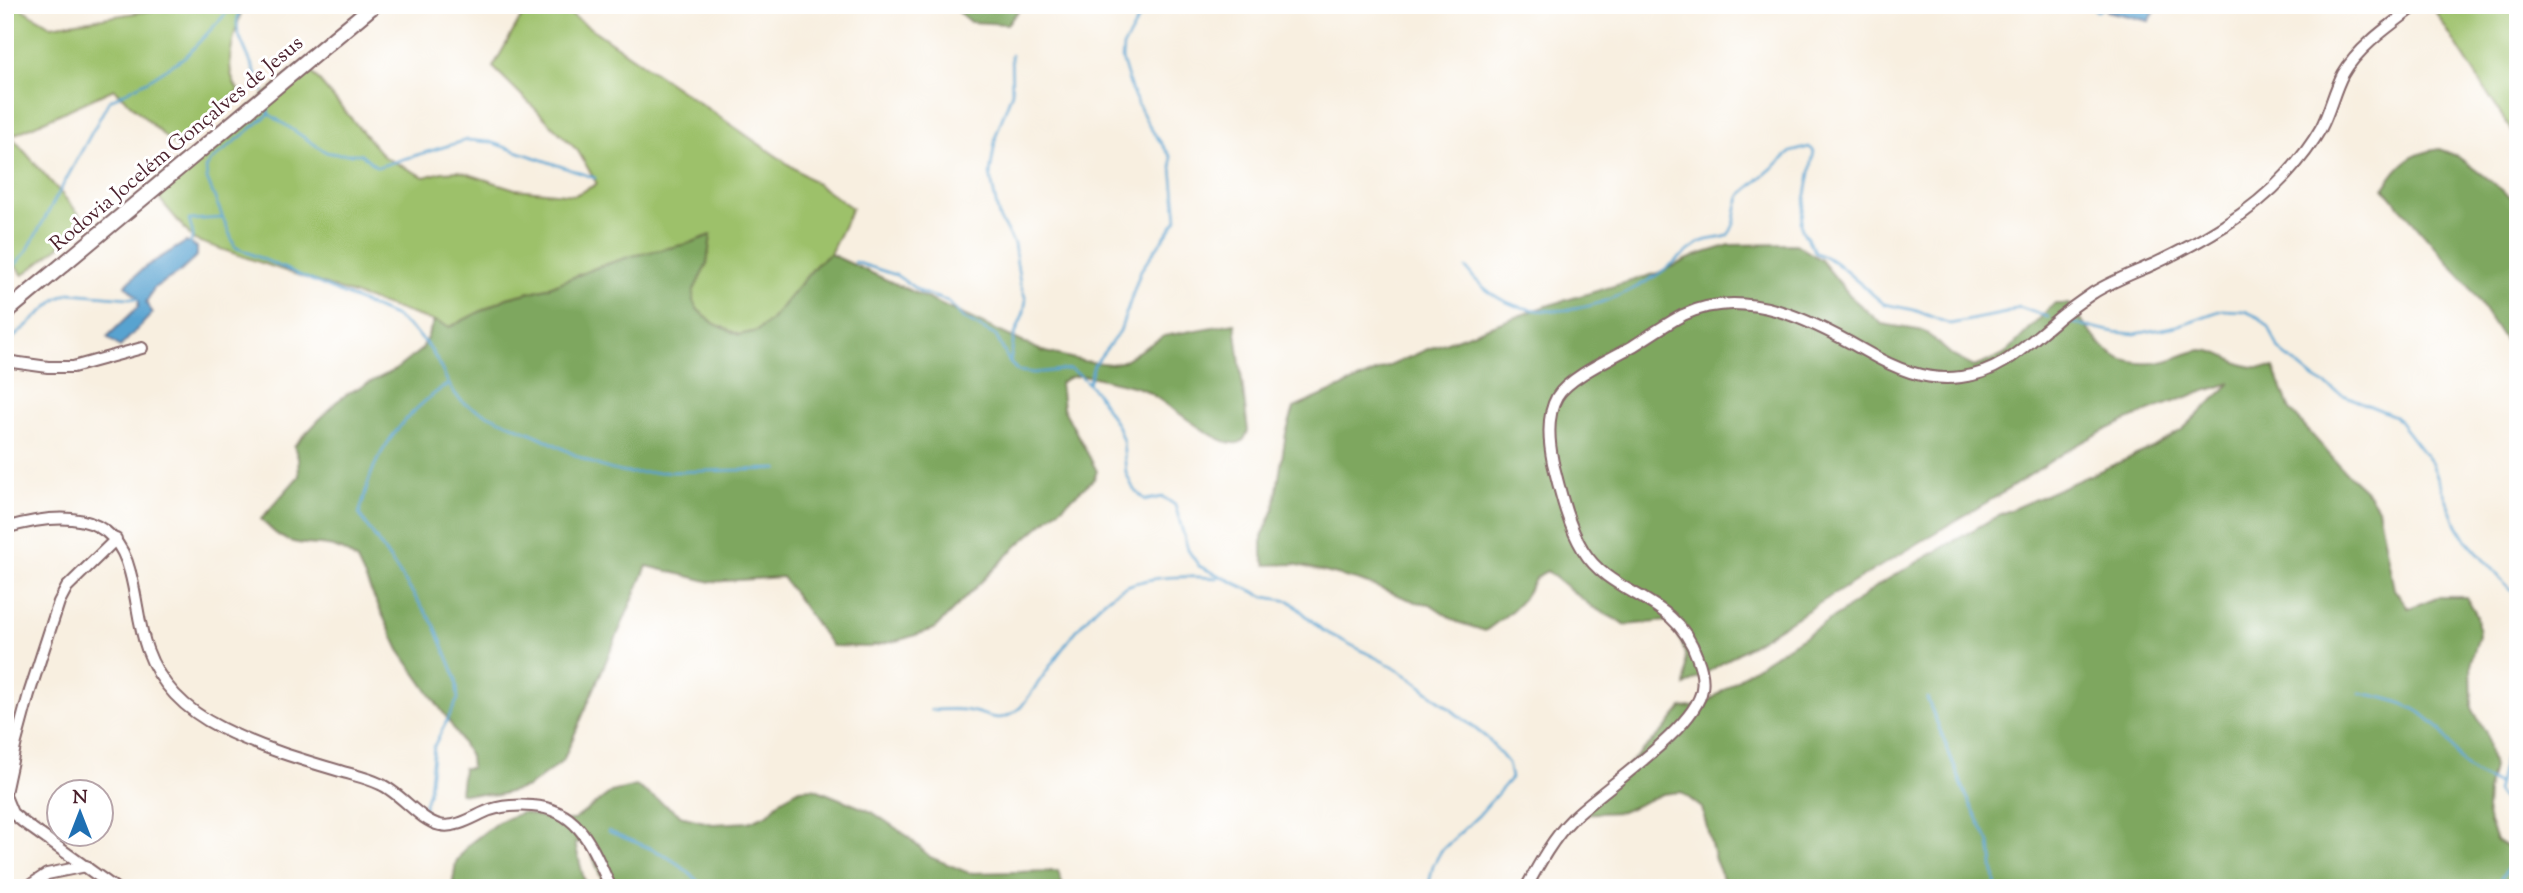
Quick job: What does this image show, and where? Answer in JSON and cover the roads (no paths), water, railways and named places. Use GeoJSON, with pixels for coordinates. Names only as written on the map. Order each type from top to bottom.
{"type":"FeatureCollection","features":[{"type":"Feature","properties":{"kind":"main road","name":"Rodovia Jocelém Gonçalves de Jesus"},"geometry":{"type":"LineString","coordinates":[[5,313],[374,5]]}},
{"type":"Feature","properties":{"kind":"street"},"geometry":{"type":"LineString","coordinates":[[1526,888],[1542,858],[1572,819],[1653,752],[1687,718],[1702,693],[1702,669],[1691,638],[1666,611],[1611,578],[1584,553],[1573,528],[1549,443],[1551,414],[1557,397],[1572,380],[1684,314],[1715,305],[1745,305],[1791,313],[1818,324],[1901,370],[1928,376],[1960,378],[1998,367],[2025,349],[2052,324],[2097,290],[2199,243],[2237,218],[2286,176],[2320,129],[2344,72],[2364,50],[2417,5]]}},
{"type":"Feature","properties":{"kind":"street"},"geometry":{"type":"LineString","coordinates":[[5,361],[48,367],[73,367],[142,348]]}},
{"type":"Feature","properties":{"kind":"street"},"geometry":{"type":"LineString","coordinates":[[5,528],[37,520],[78,520],[100,527],[116,539],[123,549],[131,573],[147,650],[171,693],[195,713],[251,742],[381,784],[408,802],[428,821],[439,825],[446,826],[493,809],[520,805],[540,806],[560,812],[568,816],[585,835],[611,888]]}},
{"type":"Feature","properties":{"kind":"street"},"geometry":{"type":"LineString","coordinates":[[115,888],[12,813],[5,794],[29,694],[59,602],[67,587],[116,539]]}},
{"type":"Feature","properties":{"kind":"street"},"geometry":{"type":"LineString","coordinates":[[26,888],[47,874],[86,866]]}},
{"type":"Feature","properties":{"kind":"water"},"geometry":{"type":"Polygon","coordinates":[[[2106,5],[2159,5],[2149,21],[2107,11],[2106,5]]]}},
{"type":"Feature","properties":{"kind":"water"},"geometry":{"type":"Polygon","coordinates":[[[186,242],[197,247],[197,256],[180,272],[154,288],[146,303],[153,313],[120,347],[107,337],[138,307],[139,299],[125,285],[145,267],[186,242]]]}},
{"type":"Feature","properties":{"kind":"waterway"},"geometry":{"type":"LineString","coordinates":[[5,277],[27,251],[109,101],[186,56],[234,5]]}},
{"type":"Feature","properties":{"kind":"waterway"},"geometry":{"type":"LineString","coordinates":[[240,5],[238,33],[263,91]]}},
{"type":"Feature","properties":{"kind":"waterway"},"geometry":{"type":"LineString","coordinates":[[1088,384],[1094,365],[1120,331],[1141,270],[1177,219],[1171,157],[1149,126],[1132,92],[1122,59],[1123,47],[1141,15],[1143,5]]}},
{"type":"Feature","properties":{"kind":"waterway"},"geometry":{"type":"LineString","coordinates":[[2089,5],[2097,11],[2111,5]]}},
{"type":"Feature","properties":{"kind":"waterway"},"geometry":{"type":"LineString","coordinates":[[2320,5],[2320,10]]}},
{"type":"Feature","properties":{"kind":"waterway"},"geometry":{"type":"LineString","coordinates":[[1010,363],[1014,337],[1026,300],[1020,283],[1014,244],[999,218],[990,174],[996,135],[1012,92],[1011,55]]}},
{"type":"Feature","properties":{"kind":"waterway"},"geometry":{"type":"LineString","coordinates":[[266,100],[269,114],[326,152],[361,154],[377,167],[467,140],[490,142],[595,178]]}},
{"type":"Feature","properties":{"kind":"waterway"},"geometry":{"type":"LineString","coordinates":[[269,114],[206,168],[207,179],[235,247],[396,317],[427,345],[451,388],[465,404],[595,464],[630,473],[778,469]]}},
{"type":"Feature","properties":{"kind":"waterway"},"geometry":{"type":"LineString","coordinates":[[1466,268],[1484,288],[1505,301],[1528,309],[1553,311],[1602,302],[1649,280],[1701,242],[1727,236],[1734,225],[1742,194],[1791,152],[1809,147],[1814,151],[1801,222],[1802,230],[1816,253],[1835,262],[1884,304],[1914,310],[1950,324],[2006,313],[2019,307],[2048,317]]}},
{"type":"Feature","properties":{"kind":"waterway"},"geometry":{"type":"LineString","coordinates":[[190,245],[193,234],[189,220],[222,218]]}},
{"type":"Feature","properties":{"kind":"waterway"},"geometry":{"type":"LineString","coordinates":[[855,262],[896,275],[922,293],[947,301],[963,318],[996,336],[1010,363],[1018,371],[1034,373],[1070,369],[1080,375],[1096,392],[1118,427],[1123,441],[1126,473],[1134,490],[1146,500],[1163,497],[1175,505],[1188,550],[1199,566],[1265,597],[1290,601],[1322,630],[1411,678],[1487,738],[1508,763],[1511,778],[1479,815],[1441,851],[1433,866],[1428,888]]}},
{"type":"Feature","properties":{"kind":"waterway"},"geometry":{"type":"LineString","coordinates":[[5,345],[57,299],[70,293],[141,299]]}},
{"type":"Feature","properties":{"kind":"waterway"},"geometry":{"type":"LineString","coordinates":[[2068,322],[2135,334],[2177,326],[2222,310],[2245,311],[2260,318],[2269,327],[2279,350],[2315,379],[2341,394],[2395,416],[2432,464],[2466,540],[2518,598]]}},
{"type":"Feature","properties":{"kind":"waterway"},"geometry":{"type":"LineString","coordinates":[[423,811],[429,790],[434,746],[458,699],[456,678],[435,626],[359,514],[369,480],[383,450],[417,409],[448,384]]}},
{"type":"Feature","properties":{"kind":"waterway"},"geometry":{"type":"LineString","coordinates":[[931,710],[964,710],[993,718],[1005,717],[1021,707],[1083,622],[1112,594],[1137,582],[1160,578],[1217,578]]}},
{"type":"Feature","properties":{"kind":"waterway"},"geometry":{"type":"LineString","coordinates":[[2361,693],[2393,700],[2423,714],[2439,729],[2466,767],[2497,783]]}},
{"type":"Feature","properties":{"kind":"waterway"},"geometry":{"type":"LineString","coordinates":[[1927,698],[1966,795],[1990,843],[1996,888]]}},
{"type":"Feature","properties":{"kind":"waterway"},"geometry":{"type":"LineString","coordinates":[[2518,749],[2504,758],[2496,791],[2518,809]]}},
{"type":"Feature","properties":{"kind":"waterway"},"geometry":{"type":"LineString","coordinates":[[608,831],[671,859],[704,888]]}},
{"type":"Feature","properties":{"kind":"waterway"},"geometry":{"type":"LineString","coordinates":[[2499,888],[2500,880],[2518,853]]}}]}
